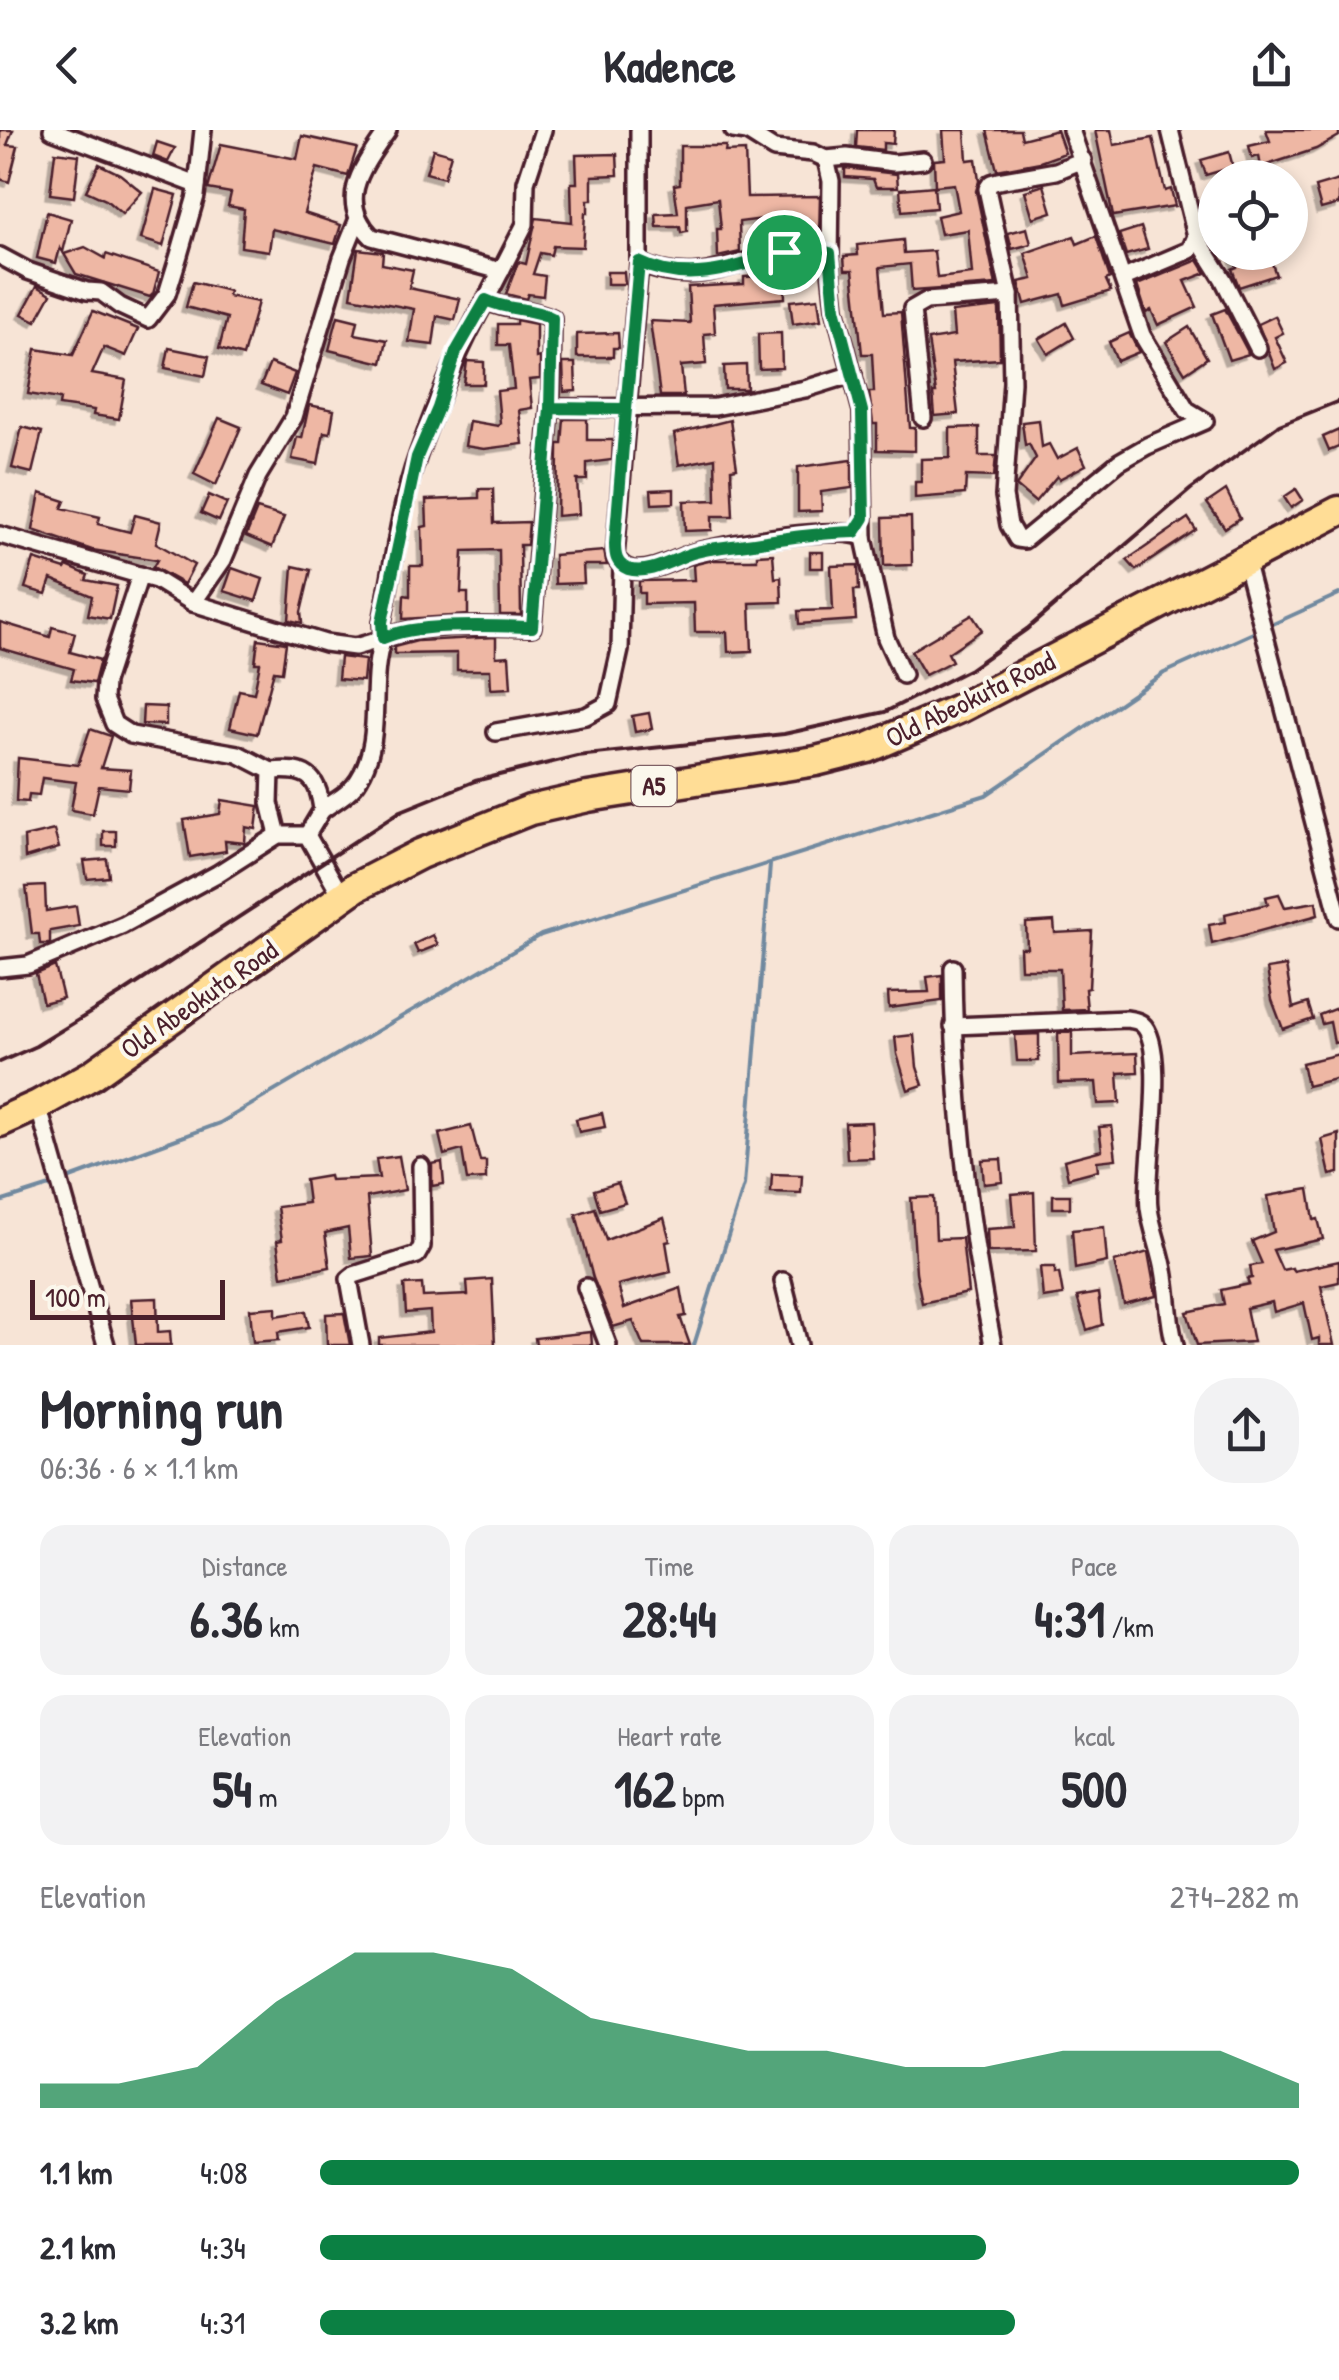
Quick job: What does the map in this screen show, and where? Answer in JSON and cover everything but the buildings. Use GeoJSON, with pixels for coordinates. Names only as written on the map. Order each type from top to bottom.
{"type":"FeatureCollection","features":[{"type":"Feature","properties":{"kind":"highway","name":"Old Abeokuta Road"},"geometry":{"type":"LineString","coordinates":[[0,1122],[38,1106],[92,1075],[342,897],[420,854],[530,810],[588,797],[816,761],[868,748],[932,722],[1339,511]]}},
{"type":"Feature","properties":{"kind":"street"},"geometry":{"type":"LineString","coordinates":[[52,130],[197,185]]}},
{"type":"Feature","properties":{"kind":"street"},"geometry":{"type":"LineString","coordinates":[[0,256],[28,271],[86,291],[101,292],[148,319],[167,294],[197,185],[203,130]]}},
{"type":"Feature","properties":{"kind":"street"},"geometry":{"type":"LineString","coordinates":[[388,130],[367,160],[352,200],[357,221],[372,237],[501,271]]}},
{"type":"Feature","properties":{"kind":"street"},"geometry":{"type":"LineString","coordinates":[[306,835],[322,810],[347,793],[360,778],[376,719],[376,657],[383,638],[382,622],[417,457],[456,352],[524,224],[526,182],[542,130]]}},
{"type":"Feature","properties":{"kind":"street"},"geometry":{"type":"LineString","coordinates":[[639,130],[639,262],[615,557],[632,570],[656,567],[702,550],[810,533],[861,530]]}},
{"type":"Feature","properties":{"kind":"street"},"geometry":{"type":"LineString","coordinates":[[1071,130],[1083,160],[1124,278],[1137,323],[1187,410],[1205,421],[1119,462],[1024,540],[1017,539],[1008,524],[1004,496],[1012,382],[1010,295],[988,189],[998,180],[1056,171],[1083,160]]}},
{"type":"Feature","properties":{"kind":"street"},"geometry":{"type":"LineString","coordinates":[[1170,130],[1196,236],[1258,348]]}},
{"type":"Feature","properties":{"kind":"street"},"geometry":{"type":"LineString","coordinates":[[743,131],[774,149],[813,153],[830,162],[846,157],[894,163],[922,160]]}},
{"type":"Feature","properties":{"kind":"street"},"geometry":{"type":"LineString","coordinates":[[830,162],[830,253],[835,308],[862,411],[861,530],[886,638],[903,676]]}},
{"type":"Feature","properties":{"kind":"street"},"geometry":{"type":"LineString","coordinates":[[193,602],[223,560],[258,476],[294,417],[357,221]]}},
{"type":"Feature","properties":{"kind":"street"},"geometry":{"type":"LineString","coordinates":[[1124,278],[1190,250],[1196,236]]}},
{"type":"Feature","properties":{"kind":"street"},"geometry":{"type":"LineString","coordinates":[[639,262],[688,275],[726,270],[808,248],[830,253]]}},
{"type":"Feature","properties":{"kind":"street"},"geometry":{"type":"LineString","coordinates":[[924,418],[912,309],[926,301],[1010,295]]}},
{"type":"Feature","properties":{"kind":"street"},"geometry":{"type":"LineString","coordinates":[[0,535],[156,580],[193,602],[325,643],[354,647],[394,633],[460,625],[532,627],[550,408],[552,318],[536,310],[502,308],[486,300]]}},
{"type":"Feature","properties":{"kind":"street"},"geometry":{"type":"LineString","coordinates":[[550,408],[715,407],[805,389],[853,374]]}},
{"type":"Feature","properties":{"kind":"street"},"geometry":{"type":"LineString","coordinates":[[1245,560],[1339,918]]}},
{"type":"Feature","properties":{"kind":"street"},"geometry":{"type":"LineString","coordinates":[[496,732],[586,716],[608,704],[620,650],[622,566]]}},
{"type":"Feature","properties":{"kind":"street"},"geometry":{"type":"LineString","coordinates":[[140,575],[105,682],[104,700],[114,724],[131,735],[238,754],[270,771],[290,769],[310,777],[320,790],[322,810]]}},
{"type":"Feature","properties":{"kind":"street"},"geometry":{"type":"LineString","coordinates":[[270,771],[270,803],[278,836]]}},
{"type":"Feature","properties":{"kind":"street"},"geometry":{"type":"LineString","coordinates":[[306,835],[342,897]]}},
{"type":"Feature","properties":{"kind":"street"},"geometry":{"type":"LineString","coordinates":[[0,968],[28,965],[124,926],[278,836],[306,835]]}},
{"type":"Feature","properties":{"kind":"street"},"geometry":{"type":"LineString","coordinates":[[952,968],[953,1026],[974,1252],[993,1345]]}},
{"type":"Feature","properties":{"kind":"street"},"geometry":{"type":"LineString","coordinates":[[953,1026],[1127,1019],[1146,1028],[1155,1091],[1149,1212],[1166,1279],[1166,1311],[1175,1345]]}},
{"type":"Feature","properties":{"kind":"street"},"geometry":{"type":"LineString","coordinates":[[38,1106],[106,1345]]}},
{"type":"Feature","properties":{"kind":"street"},"geometry":{"type":"LineString","coordinates":[[361,1345],[348,1280],[417,1255],[422,1246],[421,1166]]}},
{"type":"Feature","properties":{"kind":"street"},"geometry":{"type":"LineString","coordinates":[[783,1281],[798,1345]]}},
{"type":"Feature","properties":{"kind":"street"},"geometry":{"type":"LineString","coordinates":[[586,1286],[608,1345]]}},
{"type":"Feature","properties":{"kind":"waterway"},"geometry":{"type":"LineString","coordinates":[[1273,624],[1339,594]]}},
{"type":"Feature","properties":{"kind":"waterway"},"geometry":{"type":"LineString","coordinates":[[70,1178],[220,1123],[541,935],[986,795],[1164,673],[1253,633]]}},
{"type":"Feature","properties":{"kind":"waterway"},"geometry":{"type":"LineString","coordinates":[[694,1345],[744,1185],[770,865]]}},
{"type":"Feature","properties":{"kind":"waterway"},"geometry":{"type":"LineString","coordinates":[[0,1202],[50,1186]]}},
{"type":"Feature","properties":{"kind":"railway"},"geometry":{"type":"LineString","coordinates":[[0,1062],[36,1046],[124,992],[401,811],[475,781],[577,756],[784,734],[885,712],[970,669],[1027,629],[1191,489],[1279,425],[1339,401]]}},
{"type":"Feature","properties":{"kind":"route"},"geometry":{"type":"LineString","coordinates":[[784,252],[726,270],[688,275],[639,262],[626,409],[550,408],[532,627],[460,625],[394,633],[383,638],[382,622],[417,457],[456,352],[486,300],[502,308],[536,310],[552,318],[550,408],[582,407],[626,409],[615,544],[615,557],[622,566],[644,569],[667,565],[702,550],[810,533],[855,532],[864,518],[862,411],[835,308],[830,253],[808,248],[784,252]]}}]}
